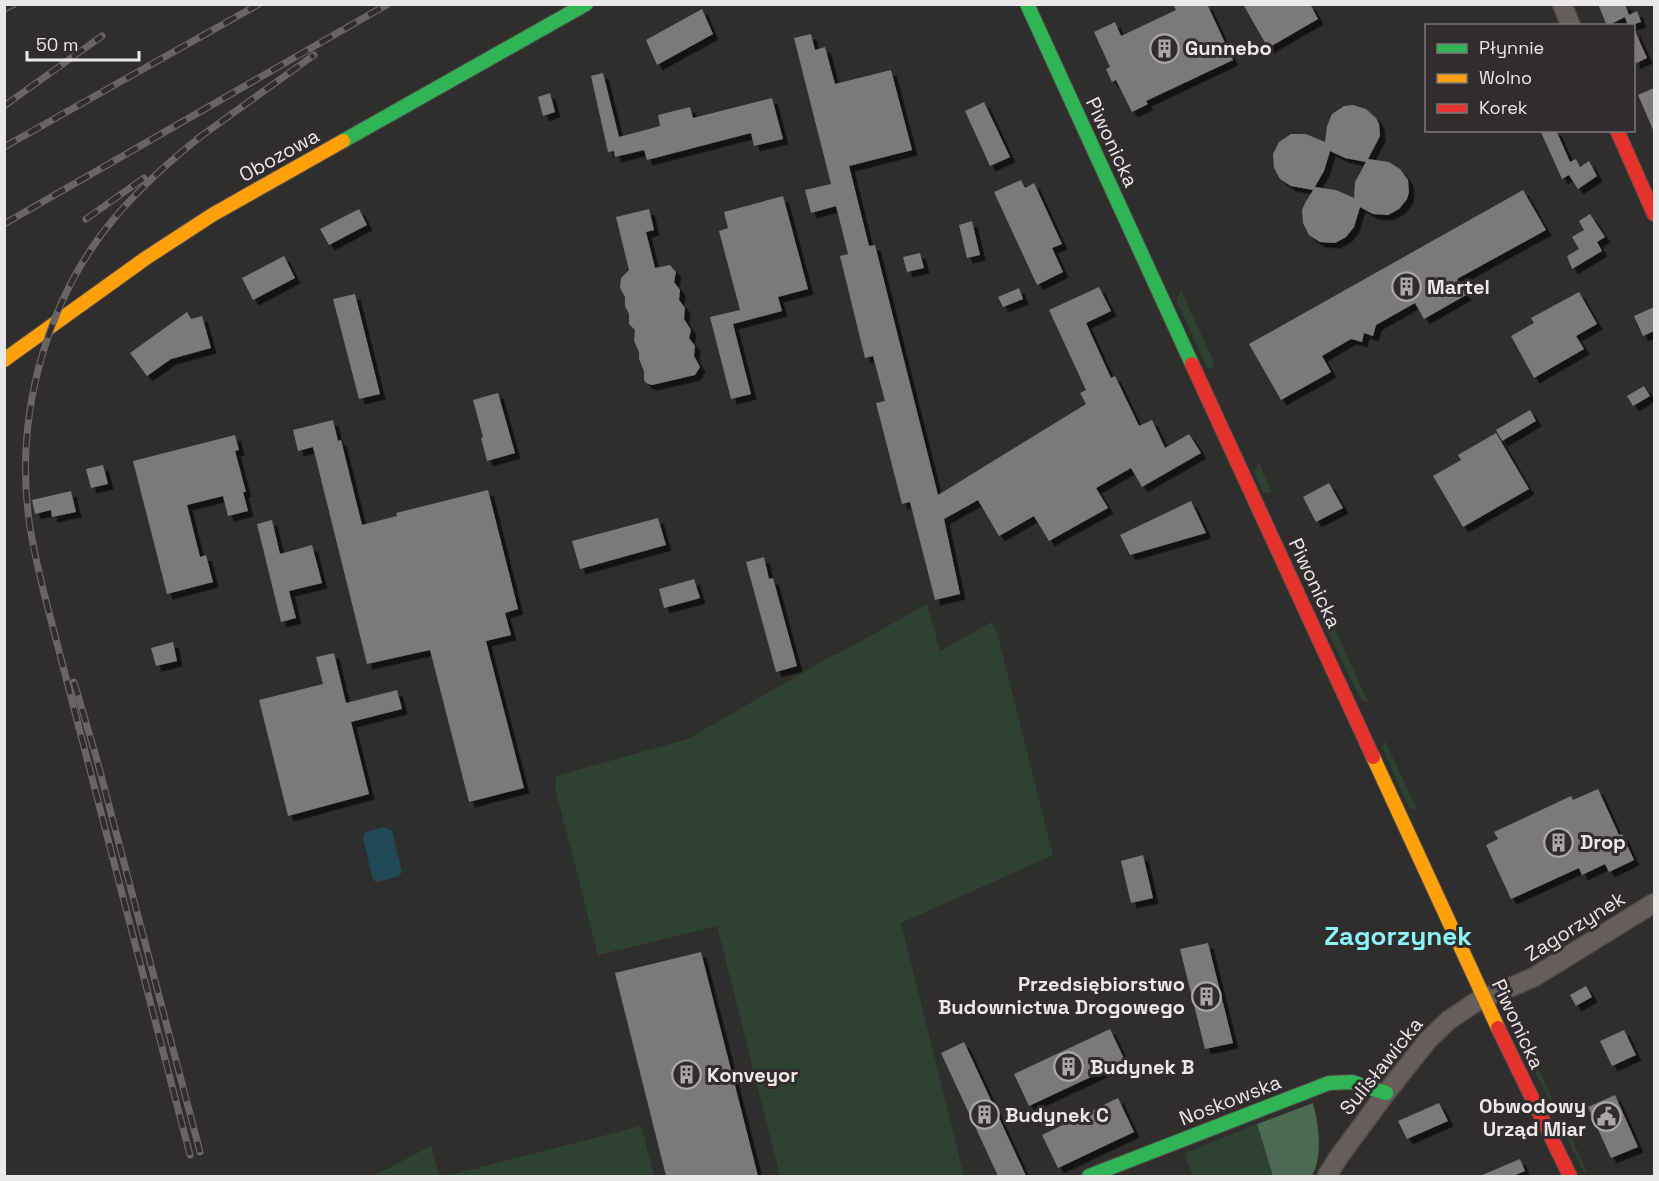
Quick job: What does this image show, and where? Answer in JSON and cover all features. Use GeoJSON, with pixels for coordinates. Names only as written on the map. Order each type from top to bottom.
{"type":"FeatureCollection","features":[{"type":"Feature","properties":{"kind":"street","name":"Obozowa"},"geometry":{"type":"LineString","coordinates":[[4,360],[146,258],[212,215],[586,4]]}},
{"type":"Feature","properties":{"kind":"street","name":"Piwonicka"},"geometry":{"type":"LineString","coordinates":[[1027,4],[1484,999],[1570,1176]]}},
{"type":"Feature","properties":{"kind":"street"},"geometry":{"type":"LineString","coordinates":[[1562,4],[1570,24]]}},
{"type":"Feature","properties":{"kind":"street"},"geometry":{"type":"LineString","coordinates":[[1618,132],[1654,214]]}},
{"type":"Feature","properties":{"kind":"street","name":"Zagorzynek"},"geometry":{"type":"LineString","coordinates":[[1484,999],[1534,977],[1654,903]]}},
{"type":"Feature","properties":{"kind":"street","name":"Sulisławicka"},"geometry":{"type":"LineString","coordinates":[[1327,1176],[1386,1093],[1428,1040],[1458,1012],[1484,999]]}},
{"type":"Feature","properties":{"kind":"street","name":"Noskowska"},"geometry":{"type":"LineString","coordinates":[[1089,1176],[1329,1083],[1352,1082],[1386,1093]]}},
{"type":"Feature","properties":{"kind":"green space"},"geometry":{"type":"Polygon","coordinates":[[[1181,290],[1214,367],[1208,369],[1176,300],[1181,290]]]}},
{"type":"Feature","properties":{"kind":"green space"},"geometry":{"type":"Polygon","coordinates":[[[1259,463],[1272,493],[1263,492],[1254,472],[1259,463]]]}},
{"type":"Feature","properties":{"kind":"green space"},"geometry":{"type":"Polygon","coordinates":[[[1299,552],[1313,583],[1304,580],[1294,561],[1299,552]]]}},
{"type":"Feature","properties":{"kind":"green space"},"geometry":{"type":"Polygon","coordinates":[[[1320,597],[1368,702],[1361,700],[1316,607],[1320,597]]]}},
{"type":"Feature","properties":{"kind":"green space"},"geometry":{"type":"Polygon","coordinates":[[[927,604],[940,651],[992,622],[997,633],[1053,855],[901,923],[964,1176],[780,1176],[717,926],[598,955],[555,787],[556,776],[688,739],[927,604]]]}},
{"type":"Feature","properties":{"kind":"green space"},"geometry":{"type":"Polygon","coordinates":[[[1385,741],[1417,809],[1409,808],[1382,747],[1385,741]]]}},
{"type":"Feature","properties":{"kind":"green space"},"geometry":{"type":"Polygon","coordinates":[[[1528,1047],[1559,1113],[1556,1114],[1525,1051],[1528,1047]]]}},
{"type":"Feature","properties":{"kind":"green space"},"geometry":{"type":"Polygon","coordinates":[[[1313,1103],[1319,1150],[1312,1176],[1273,1176],[1257,1124],[1313,1103]]]}},
{"type":"Feature","properties":{"kind":"green space"},"geometry":{"type":"Polygon","coordinates":[[[1562,1119],[1587,1171],[1584,1173],[1559,1121],[1562,1119]]]}},
{"type":"Feature","properties":{"kind":"green space"},"geometry":{"type":"Polygon","coordinates":[[[1257,1124],[1273,1176],[1192,1176],[1185,1153],[1257,1124]]]}},
{"type":"Feature","properties":{"kind":"green space"},"geometry":{"type":"Polygon","coordinates":[[[641,1126],[654,1176],[446,1176],[641,1126]]]}},
{"type":"Feature","properties":{"kind":"green space"},"geometry":{"type":"Polygon","coordinates":[[[431,1146],[439,1176],[373,1176],[431,1146]]]}},
{"type":"Feature","properties":{"kind":"water"},"geometry":{"type":"Polygon","coordinates":[[[385,827],[392,831],[402,872],[399,876],[377,882],[373,880],[363,837],[365,832],[385,827]]]}},
{"type":"Feature","properties":{"kind":"building","name":"Gunnebo"},"geometry":{"type":"Polygon","coordinates":[[[1173,4],[1207,4],[1233,60],[1146,101],[1148,104],[1132,112],[1116,80],[1112,82],[1106,69],[1110,67],[1094,32],[1115,22],[1121,36],[1176,10],[1173,4]]]}},
{"type":"Feature","properties":{"kind":"building"},"geometry":{"type":"Polygon","coordinates":[[[1243,4],[1310,4],[1318,19],[1268,48],[1243,4]]]}},
{"type":"Feature","properties":{"kind":"building"},"geometry":{"type":"Polygon","coordinates":[[[1598,4],[1625,4],[1629,15],[1637,11],[1641,22],[1627,24],[1625,17],[1606,24],[1598,4]]]}},
{"type":"Feature","properties":{"kind":"building"},"geometry":{"type":"Polygon","coordinates":[[[702,9],[713,34],[657,65],[646,40],[702,9]]]}},
{"type":"Feature","properties":{"kind":"building"},"geometry":{"type":"Polygon","coordinates":[[[1635,31],[1647,58],[1635,64],[1635,31]]]}},
{"type":"Feature","properties":{"kind":"building"},"geometry":{"type":"Polygon","coordinates":[[[811,34],[815,50],[825,47],[835,84],[891,70],[912,150],[849,166],[869,246],[875,245],[938,495],[1086,404],[1080,393],[1086,390],[1049,310],[1099,287],[1111,311],[1086,323],[1111,378],[1115,376],[1139,426],[1152,420],[1165,448],[1189,434],[1201,453],[1142,487],[1131,468],[1096,488],[1108,508],[1049,541],[1034,516],[999,536],[978,500],[944,519],[960,594],[935,600],[910,502],[902,504],[876,403],[885,401],[873,356],[865,358],[840,256],[848,254],[836,206],[811,213],[805,190],[831,184],[794,38],[811,34]]]}},
{"type":"Feature","properties":{"kind":"building"},"geometry":{"type":"Polygon","coordinates":[[[603,73],[619,137],[660,126],[658,115],[690,107],[693,118],[772,98],[783,139],[754,146],[751,133],[647,160],[644,150],[615,157],[614,151],[608,152],[591,76],[603,73]]]}},
{"type":"Feature","properties":{"kind":"building"},"geometry":{"type":"Polygon","coordinates":[[[1654,88],[1654,132],[1638,95],[1654,88]]]}},
{"type":"Feature","properties":{"kind":"building"},"geometry":{"type":"Polygon","coordinates":[[[550,93],[555,112],[543,116],[538,97],[550,93]]]}},
{"type":"Feature","properties":{"kind":"building"},"geometry":{"type":"Polygon","coordinates":[[[984,102],[1010,157],[990,166],[965,111],[984,102]]]}},
{"type":"Feature","properties":{"kind":"building"},"geometry":{"type":"Polygon","coordinates":[[[1353,105],[1366,109],[1379,124],[1380,136],[1368,159],[1389,162],[1400,169],[1408,180],[1409,192],[1407,199],[1399,209],[1388,215],[1373,214],[1360,207],[1354,227],[1346,237],[1335,243],[1320,242],[1309,235],[1303,223],[1302,210],[1305,203],[1315,187],[1336,190],[1354,198],[1355,182],[1366,162],[1345,158],[1330,151],[1324,171],[1313,190],[1291,186],[1280,179],[1274,168],[1273,154],[1279,142],[1291,134],[1306,134],[1325,142],[1327,126],[1332,114],[1344,106],[1353,105]]]}},
{"type":"Feature","properties":{"kind":"building"},"geometry":{"type":"Polygon","coordinates":[[[1541,132],[1557,132],[1570,162],[1576,159],[1580,167],[1589,161],[1597,176],[1578,189],[1569,175],[1562,179],[1541,132]]]}},
{"type":"Feature","properties":{"kind":"building"},"geometry":{"type":"Polygon","coordinates":[[[1021,180],[1025,188],[1034,183],[1062,244],[1052,248],[1063,272],[1037,285],[994,192],[1021,180]]]}},
{"type":"Feature","properties":{"kind":"building","name":"Martel"},"geometry":{"type":"Polygon","coordinates":[[[1523,190],[1546,230],[1457,279],[1466,295],[1424,319],[1415,303],[1376,325],[1373,336],[1364,333],[1362,342],[1351,339],[1322,356],[1331,372],[1281,400],[1249,344],[1523,190]]]}},
{"type":"Feature","properties":{"kind":"building"},"geometry":{"type":"Polygon","coordinates":[[[783,196],[808,289],[778,297],[782,311],[733,324],[751,394],[731,399],[710,317],[740,310],[719,231],[728,228],[724,212],[783,196]]]}},
{"type":"Feature","properties":{"kind":"building"},"geometry":{"type":"Polygon","coordinates":[[[359,209],[367,225],[329,245],[320,229],[359,209]]]}},
{"type":"Feature","properties":{"kind":"building"},"geometry":{"type":"Polygon","coordinates":[[[649,209],[654,230],[646,232],[655,268],[670,265],[676,272],[674,282],[680,290],[679,300],[685,308],[684,319],[691,330],[689,338],[695,346],[694,356],[700,367],[695,375],[652,385],[644,380],[644,371],[634,341],[635,330],[629,324],[625,297],[620,288],[621,278],[629,270],[616,217],[649,209]]]}},
{"type":"Feature","properties":{"kind":"building"},"geometry":{"type":"Polygon","coordinates":[[[1590,214],[1605,237],[1597,242],[1602,251],[1572,269],[1567,256],[1579,249],[1572,237],[1584,230],[1579,221],[1590,214]]]}},
{"type":"Feature","properties":{"kind":"building"},"geometry":{"type":"Polygon","coordinates":[[[972,221],[980,255],[967,258],[959,225],[972,221]]]}},
{"type":"Feature","properties":{"kind":"building"},"geometry":{"type":"Polygon","coordinates":[[[920,253],[924,268],[907,272],[903,257],[920,253]]]}},
{"type":"Feature","properties":{"kind":"building"},"geometry":{"type":"Polygon","coordinates":[[[284,256],[295,278],[253,300],[242,278],[284,256]]]}},
{"type":"Feature","properties":{"kind":"building"},"geometry":{"type":"Polygon","coordinates":[[[1019,288],[1023,299],[1003,307],[998,297],[1019,288]]]}},
{"type":"Feature","properties":{"kind":"building"},"geometry":{"type":"Polygon","coordinates":[[[1579,292],[1597,324],[1576,336],[1584,349],[1534,378],[1511,336],[1534,323],[1531,318],[1579,292]]]}},
{"type":"Feature","properties":{"kind":"building"},"geometry":{"type":"Polygon","coordinates":[[[355,294],[380,394],[359,399],[333,299],[355,294]]]}},
{"type":"Feature","properties":{"kind":"building"},"geometry":{"type":"Polygon","coordinates":[[[1654,307],[1654,331],[1643,336],[1634,316],[1654,307]]]}},
{"type":"Feature","properties":{"kind":"building"},"geometry":{"type":"Polygon","coordinates":[[[187,312],[191,319],[202,316],[211,348],[171,359],[147,376],[130,353],[187,312]]]}},
{"type":"Feature","properties":{"kind":"building"},"geometry":{"type":"Polygon","coordinates":[[[1644,386],[1650,396],[1633,406],[1627,396],[1644,386]]]}},
{"type":"Feature","properties":{"kind":"building"},"geometry":{"type":"Polygon","coordinates":[[[498,393],[515,453],[487,461],[473,400],[498,393]]]}},
{"type":"Feature","properties":{"kind":"building"},"geometry":{"type":"Polygon","coordinates":[[[1530,410],[1536,421],[1502,441],[1496,430],[1530,410]]]}},
{"type":"Feature","properties":{"kind":"building"},"geometry":{"type":"Polygon","coordinates":[[[333,420],[338,441],[341,440],[362,525],[397,516],[396,513],[488,490],[518,609],[505,613],[511,635],[486,641],[524,788],[469,802],[430,650],[367,664],[313,447],[298,451],[293,430],[333,420]]]}},
{"type":"Feature","properties":{"kind":"building"},"geometry":{"type":"Polygon","coordinates":[[[1496,433],[1529,489],[1463,527],[1433,476],[1461,460],[1458,455],[1496,433]]]}},
{"type":"Feature","properties":{"kind":"building"},"geometry":{"type":"Polygon","coordinates":[[[235,435],[239,450],[235,451],[246,492],[243,492],[248,511],[228,516],[223,496],[187,505],[200,557],[206,555],[213,582],[167,594],[133,461],[235,435]]]}},
{"type":"Feature","properties":{"kind":"building"},"geometry":{"type":"Polygon","coordinates":[[[103,465],[108,484],[91,488],[86,469],[103,465]]]}},
{"type":"Feature","properties":{"kind":"building"},"geometry":{"type":"Polygon","coordinates":[[[1329,483],[1343,508],[1316,522],[1303,497],[1329,483]]]}},
{"type":"Feature","properties":{"kind":"building"},"geometry":{"type":"Polygon","coordinates":[[[71,491],[76,512],[52,517],[51,510],[35,514],[32,500],[71,491]]]}},
{"type":"Feature","properties":{"kind":"building"},"geometry":{"type":"Polygon","coordinates":[[[1191,501],[1206,533],[1130,555],[1120,535],[1191,501]]]}},
{"type":"Feature","properties":{"kind":"building"},"geometry":{"type":"Polygon","coordinates":[[[658,518],[666,545],[580,569],[572,541],[658,518]]]}},
{"type":"Feature","properties":{"kind":"building"},"geometry":{"type":"Polygon","coordinates":[[[272,520],[280,554],[312,545],[322,583],[289,591],[296,618],[281,622],[257,524],[272,520]]]}},
{"type":"Feature","properties":{"kind":"building"},"geometry":{"type":"Polygon","coordinates":[[[764,557],[769,579],[773,578],[797,666],[776,672],[746,562],[764,557]]]}},
{"type":"Feature","properties":{"kind":"building"},"geometry":{"type":"Polygon","coordinates":[[[694,579],[700,598],[664,608],[659,589],[694,579]]]}},
{"type":"Feature","properties":{"kind":"building"},"geometry":{"type":"Polygon","coordinates":[[[173,642],[177,661],[156,666],[151,648],[173,642]]]}},
{"type":"Feature","properties":{"kind":"building"},"geometry":{"type":"Polygon","coordinates":[[[334,653],[346,703],[397,690],[402,709],[351,722],[369,794],[288,816],[259,700],[323,684],[316,657],[334,653]]]}},
{"type":"Feature","properties":{"kind":"building","name":"Drop"},"geometry":{"type":"Polygon","coordinates":[[[1598,789],[1619,835],[1622,834],[1634,860],[1609,872],[1605,864],[1582,875],[1579,868],[1511,899],[1486,845],[1498,839],[1494,832],[1571,796],[1573,800],[1598,789]]]}},
{"type":"Feature","properties":{"kind":"building"},"geometry":{"type":"Polygon","coordinates":[[[1143,855],[1153,898],[1131,903],[1121,861],[1143,855]]]}},
{"type":"Feature","properties":{"kind":"building","name":"Przedsiębiorstwo Budownictwa Drogowego"},"geometry":{"type":"Polygon","coordinates":[[[1208,943],[1233,1043],[1205,1049],[1180,949],[1208,943]]]}},
{"type":"Feature","properties":{"kind":"building","name":"Konveyor"},"geometry":{"type":"Polygon","coordinates":[[[701,952],[758,1176],[666,1176],[615,973],[701,952]]]}},
{"type":"Feature","properties":{"kind":"building"},"geometry":{"type":"Polygon","coordinates":[[[1586,986],[1592,997],[1576,1006],[1570,995],[1586,986]]]}},
{"type":"Feature","properties":{"kind":"building","name":"Budynek B"},"geometry":{"type":"Polygon","coordinates":[[[1110,1029],[1125,1061],[1029,1106],[1014,1074],[1110,1029]]]}},
{"type":"Feature","properties":{"kind":"building"},"geometry":{"type":"Polygon","coordinates":[[[1624,1030],[1636,1055],[1612,1066],[1600,1041],[1624,1030]]]}},
{"type":"Feature","properties":{"kind":"building","name":"Budynek C"},"geometry":{"type":"Polygon","coordinates":[[[964,1042],[1026,1176],[998,1176],[941,1053],[964,1042]]]}},
{"type":"Feature","properties":{"kind":"building"},"geometry":{"type":"Polygon","coordinates":[[[1615,1095],[1638,1147],[1611,1158],[1588,1107],[1615,1095]]]}},
{"type":"Feature","properties":{"kind":"building"},"geometry":{"type":"Polygon","coordinates":[[[1118,1098],[1134,1132],[1058,1168],[1042,1135],[1118,1098]]]}},
{"type":"Feature","properties":{"kind":"building"},"geometry":{"type":"Polygon","coordinates":[[[1439,1103],[1448,1121],[1407,1139],[1398,1121],[1439,1103]]]}},
{"type":"Feature","properties":{"kind":"building"},"geometry":{"type":"Polygon","coordinates":[[[1520,1159],[1525,1171],[1513,1176],[1480,1176],[1520,1159]]]}},
{"type":"Feature","properties":{"kind":"railway"},"geometry":{"type":"LineString","coordinates":[[4,9],[14,4]]}},
{"type":"Feature","properties":{"kind":"railway"},"geometry":{"type":"LineString","coordinates":[[4,147],[259,4]]}},
{"type":"Feature","properties":{"kind":"railway"},"geometry":{"type":"LineString","coordinates":[[4,224],[388,4]]}},
{"type":"Feature","properties":{"kind":"railway"},"geometry":{"type":"LineString","coordinates":[[4,106],[102,36]]}},
{"type":"Feature","properties":{"kind":"railway"},"geometry":{"type":"LineString","coordinates":[[197,139],[314,55]]}},
{"type":"Feature","properties":{"kind":"railway"},"geometry":{"type":"LineString","coordinates":[[190,1155],[40,576],[29,523],[26,473],[27,433],[42,354],[73,280],[93,246],[117,215],[159,172],[204,134]]}},
{"type":"Feature","properties":{"kind":"railway"},"geometry":{"type":"LineString","coordinates":[[86,219],[144,178]]}},
{"type":"Feature","properties":{"kind":"railway"},"geometry":{"type":"LineString","coordinates":[[74,682],[97,760],[200,1152]]}},
{"type":"Feature","properties":{"kind":"traffic: fast"},"geometry":{"type":"LineString","coordinates":[[343,141],[586,4]]}},
{"type":"Feature","properties":{"kind":"traffic: fast"},"geometry":{"type":"LineString","coordinates":[[1027,4],[1192,364]]}},
{"type":"Feature","properties":{"kind":"traffic: fast"},"geometry":{"type":"LineString","coordinates":[[1089,1176],[1329,1083],[1352,1082],[1386,1093]]}},
{"type":"Feature","properties":{"kind":"traffic: slow"},"geometry":{"type":"LineString","coordinates":[[4,360],[146,258],[212,215],[343,141]]}},
{"type":"Feature","properties":{"kind":"traffic: slow"},"geometry":{"type":"LineString","coordinates":[[1373,757],[1498,1028]]}},
{"type":"Feature","properties":{"kind":"traffic: jam"},"geometry":{"type":"LineString","coordinates":[[1618,132],[1654,214]]}},
{"type":"Feature","properties":{"kind":"traffic: jam"},"geometry":{"type":"LineString","coordinates":[[1192,364],[1373,757]]}},
{"type":"Feature","properties":{"kind":"traffic: jam"},"geometry":{"type":"LineString","coordinates":[[1498,1028],[1570,1176]]}},
{"type":"Feature","properties":{"kind":"place","name":"Gunnebo"},"geometry":{"type":"Point","coordinates":[1164,48]}},
{"type":"Feature","properties":{"kind":"place","name":"Martel"},"geometry":{"type":"Point","coordinates":[1406,287]}},
{"type":"Feature","properties":{"kind":"place","name":"Drop"},"geometry":{"type":"Point","coordinates":[1559,842]}},
{"type":"Feature","properties":{"kind":"place","name":"Przedsiębiorstwo Budownictwa Drogowego"},"geometry":{"type":"Point","coordinates":[1206,996]}},
{"type":"Feature","properties":{"kind":"place","name":"Budynek B"},"geometry":{"type":"Point","coordinates":[1069,1067]}},
{"type":"Feature","properties":{"kind":"place","name":"Konveyor"},"geometry":{"type":"Point","coordinates":[686,1075]}},
{"type":"Feature","properties":{"kind":"place","name":"Budynek C"},"geometry":{"type":"Point","coordinates":[984,1115]}},
{"type":"Feature","properties":{"kind":"place","name":"Obwodowy Urząd Miar"},"geometry":{"type":"Point","coordinates":[1607,1117]}},
{"type":"Feature","properties":{"kind":"district","name":"Zagorzynek"},"geometry":{"type":"Point","coordinates":[1398,936]}}]}
